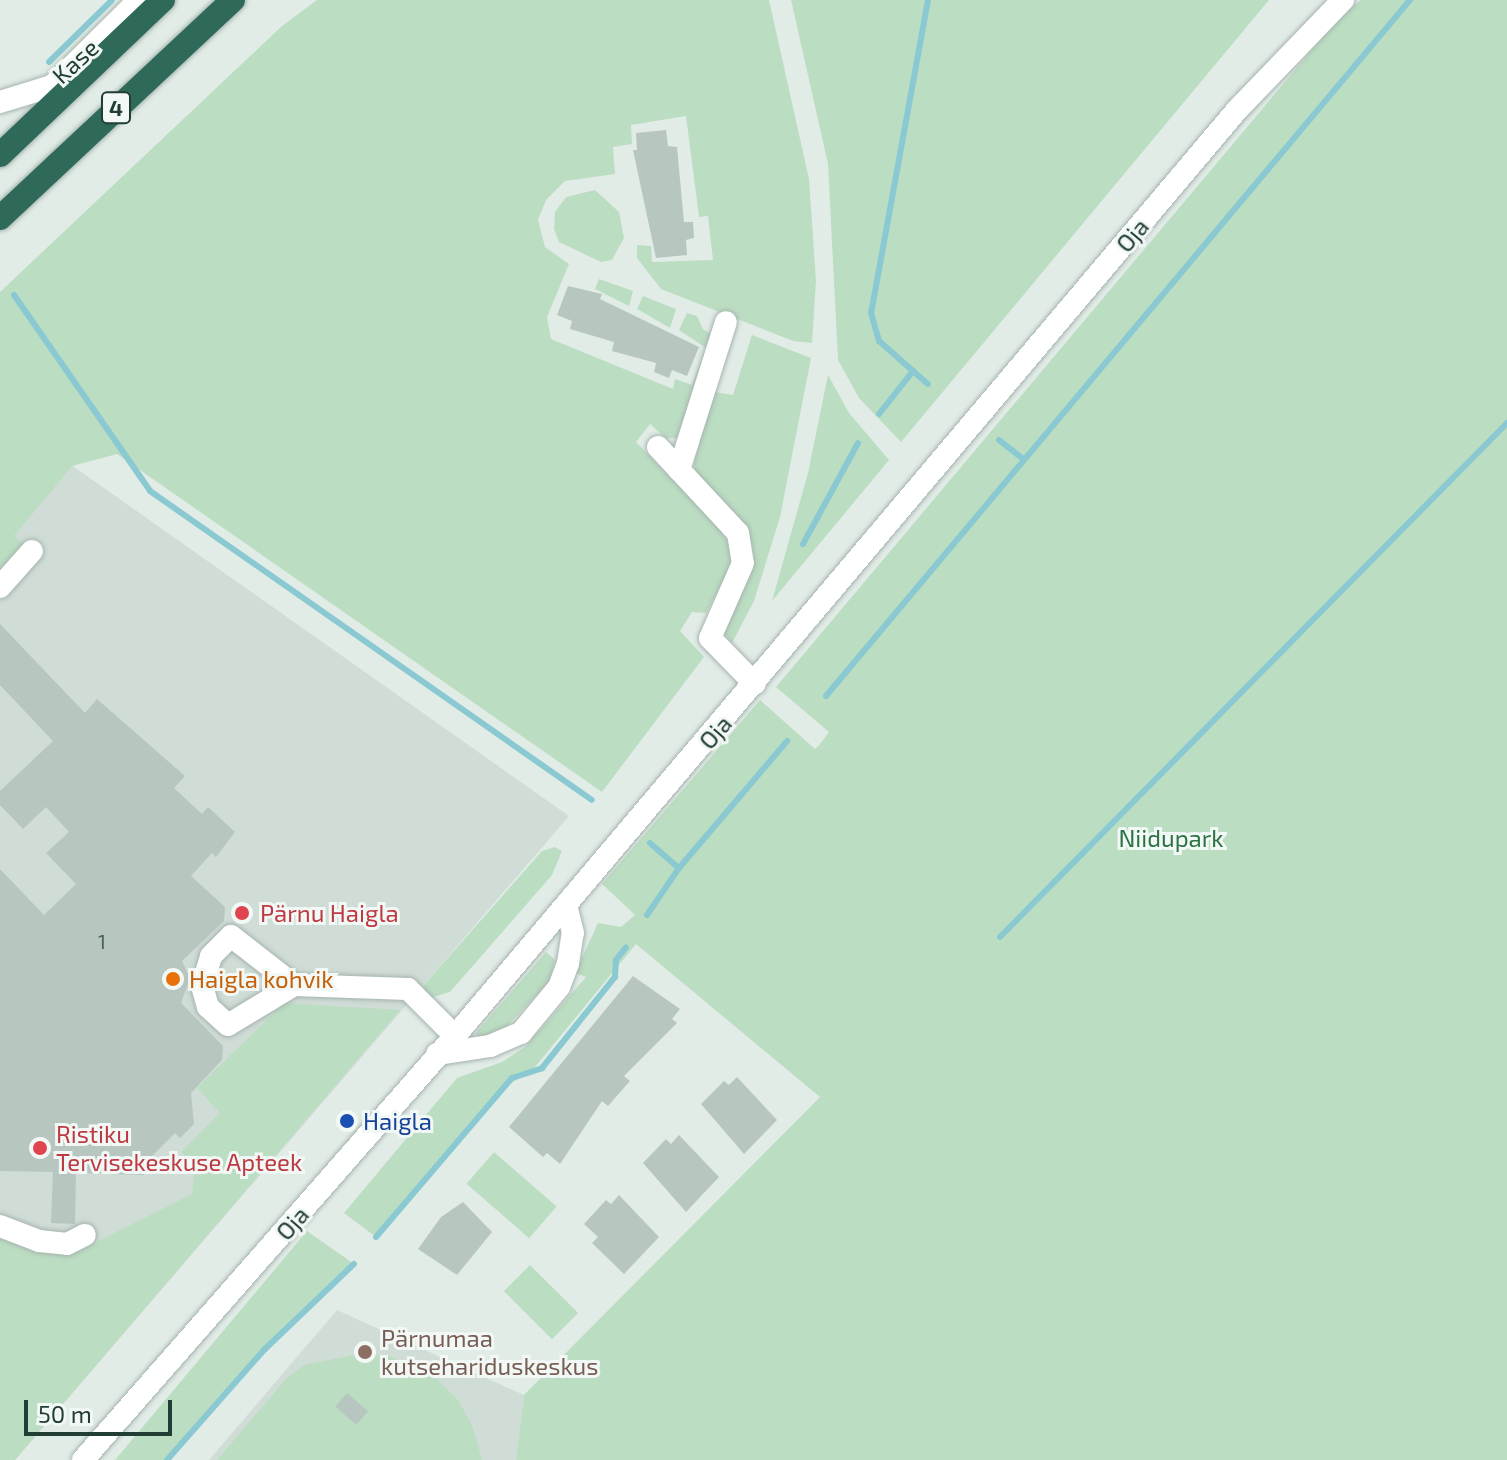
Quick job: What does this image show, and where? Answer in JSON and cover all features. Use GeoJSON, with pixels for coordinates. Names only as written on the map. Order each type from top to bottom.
{"type":"FeatureCollection","features":[{"type":"Feature","properties":{"kind":"highway","name":"4"},"geometry":{"type":"LineString","coordinates":[[0,155],[163,0]]}},
{"type":"Feature","properties":{"kind":"highway","name":"4"},"geometry":{"type":"LineString","coordinates":[[0,218],[233,0]]}},
{"type":"Feature","properties":{"kind":"street","name":"Kase"},"geometry":{"type":"LineString","coordinates":[[0,102],[52,86],[139,0]]}},
{"type":"Feature","properties":{"kind":"street","name":"Oja"},"geometry":{"type":"LineString","coordinates":[[83,1460],[455,1036],[1237,110],[1343,0]]}},
{"type":"Feature","properties":{"kind":"street"},"geometry":{"type":"LineString","coordinates":[[679,470],[726,322]]}},
{"type":"Feature","properties":{"kind":"street"},"geometry":{"type":"LineString","coordinates":[[658,447],[723,516],[744,548],[738,578],[710,638],[755,684]]}},
{"type":"Feature","properties":{"kind":"street"},"geometry":{"type":"LineString","coordinates":[[0,587],[32,551]]}},
{"type":"Feature","properties":{"kind":"street"},"geometry":{"type":"LineString","coordinates":[[437,1054],[490,1046],[521,1033],[559,987],[568,963],[573,933],[566,905]]}},
{"type":"Feature","properties":{"kind":"street"},"geometry":{"type":"LineString","coordinates":[[294,985],[408,989],[455,1036]]}},
{"type":"Feature","properties":{"kind":"street"},"geometry":{"type":"LineString","coordinates":[[0,1226],[39,1241],[67,1244],[85,1235]]}},
{"type":"Feature","properties":{"kind":"shaded area","name":"Pärnu Haigla"},"geometry":{"type":"Polygon","coordinates":[[[36,440],[569,816],[15,1460],[0,1460],[0,451],[36,440]]]}},
{"type":"Feature","properties":{"kind":"shaded area","name":"Pärnumaa kutsehariduskeskus"},"geometry":{"type":"Polygon","coordinates":[[[337,1310],[524,1395],[516,1460],[209,1460],[337,1310]]]}},
{"type":"Feature","properties":{"kind":"green space"},"geometry":{"type":"Polygon","coordinates":[[[317,0],[769,0],[809,179],[816,281],[812,343],[793,341],[661,289],[637,258],[637,245],[651,246],[652,262],[713,260],[708,216],[699,217],[686,116],[631,125],[632,144],[613,147],[615,174],[565,181],[546,200],[538,220],[545,247],[569,264],[547,317],[551,339],[673,389],[675,379],[692,385],[706,348],[679,330],[687,313],[697,316],[703,329],[713,335],[677,438],[666,438],[650,424],[636,442],[720,529],[731,549],[731,566],[706,613],[692,612],[680,631],[704,657],[602,792],[117,454],[72,466],[14,536],[27,546],[0,577],[0,292],[282,26],[317,0]]]}},
{"type":"Feature","properties":{"kind":"green space"},"geometry":{"type":"Polygon","coordinates":[[[791,0],[1269,0],[901,442],[859,398],[838,360],[828,164],[791,0]]]}},
{"type":"Feature","properties":{"kind":"green space","name":"Niidupark"},"geometry":{"type":"Polygon","coordinates":[[[1361,0],[1507,0],[1507,1460],[516,1460],[524,1395],[820,1097],[636,944],[535,1067],[500,1091],[376,1237],[344,1213],[457,1078],[502,1062],[525,1047],[586,977],[575,973],[598,923],[621,927],[635,915],[602,884],[760,700],[815,749],[821,743],[829,732],[776,687],[1343,13],[1361,0]]]}},
{"type":"Feature","properties":{"kind":"green space"},"geometry":{"type":"Polygon","coordinates":[[[595,190],[619,212],[624,238],[612,260],[601,262],[559,242],[554,229],[555,212],[566,197],[595,190]]]}},
{"type":"Feature","properties":{"kind":"green space"},"geometry":{"type":"Polygon","coordinates":[[[599,279],[633,291],[629,306],[595,289],[599,279]]]}},
{"type":"Feature","properties":{"kind":"green space"},"geometry":{"type":"Polygon","coordinates":[[[643,296],[676,309],[670,328],[637,309],[643,296]]]}},
{"type":"Feature","properties":{"kind":"green space"},"geometry":{"type":"Polygon","coordinates":[[[752,335],[811,358],[780,517],[754,601],[732,643],[722,630],[754,557],[751,541],[743,522],[696,474],[694,463],[714,392],[733,395],[752,335]]]}},
{"type":"Feature","properties":{"kind":"green space"},"geometry":{"type":"Polygon","coordinates":[[[828,375],[849,413],[889,460],[772,601],[808,473],[828,375]]]}},
{"type":"Feature","properties":{"kind":"green space"},"geometry":{"type":"Polygon","coordinates":[[[555,847],[562,851],[552,875],[450,992],[427,999],[423,986],[542,851],[555,847]]]}},
{"type":"Feature","properties":{"kind":"green space"},"geometry":{"type":"Polygon","coordinates":[[[546,952],[555,960],[550,981],[506,1027],[480,1040],[476,1033],[546,952]]]}},
{"type":"Feature","properties":{"kind":"green space"},"geometry":{"type":"Polygon","coordinates":[[[284,1003],[400,1010],[15,1460],[0,1460],[0,1231],[38,1249],[73,1254],[192,1194],[195,1169],[181,1152],[220,1113],[197,1088],[284,1003]]]}},
{"type":"Feature","properties":{"kind":"green space"},"geometry":{"type":"Polygon","coordinates":[[[494,1152],[557,1206],[529,1238],[466,1184],[494,1152]]]}},
{"type":"Feature","properties":{"kind":"green space"},"geometry":{"type":"Polygon","coordinates":[[[307,1231],[354,1264],[265,1349],[167,1460],[115,1460],[307,1231]]]}},
{"type":"Feature","properties":{"kind":"green space"},"geometry":{"type":"Polygon","coordinates":[[[530,1265],[578,1313],[552,1339],[504,1291],[530,1265]]]}},
{"type":"Feature","properties":{"kind":"green space","name":"Pärnumaa kutsehariduskeskus"},"geometry":{"type":"Polygon","coordinates":[[[355,1355],[387,1355],[437,1379],[458,1400],[472,1425],[482,1460],[217,1460],[286,1379],[304,1365],[355,1355]]]}},
{"type":"Feature","properties":{"kind":"building"},"geometry":{"type":"Polygon","coordinates":[[[666,130],[668,146],[677,147],[684,222],[693,222],[694,238],[686,240],[687,255],[656,258],[633,150],[637,150],[636,133],[666,130]]]}},
{"type":"Feature","properties":{"kind":"building"},"geometry":{"type":"Polygon","coordinates":[[[568,286],[602,294],[600,299],[699,347],[687,376],[672,370],[669,378],[654,372],[656,363],[612,351],[614,342],[570,329],[572,321],[557,315],[568,286]]]}},
{"type":"Feature","properties":{"kind":"building","name":"Pärnu Haigla"},"geometry":{"type":"Polygon","coordinates":[[[0,624],[85,713],[97,699],[185,776],[174,788],[202,814],[208,807],[235,832],[216,857],[212,853],[191,876],[225,907],[224,921],[182,961],[190,978],[181,1003],[223,1046],[222,1060],[191,1093],[194,1124],[180,1138],[175,1133],[145,1163],[144,1175],[76,1173],[75,1224],[51,1223],[53,1172],[0,1171],[0,869],[44,915],[76,884],[46,853],[69,832],[46,807],[23,829],[0,805],[0,791],[53,741],[0,685],[0,624]]]}},
{"type":"Feature","properties":{"kind":"building"},"geometry":{"type":"Polygon","coordinates":[[[633,976],[680,1009],[672,1019],[677,1023],[624,1076],[630,1081],[608,1106],[602,1101],[560,1164],[547,1153],[543,1157],[509,1127],[633,976]]]}},
{"type":"Feature","properties":{"kind":"building"},"geometry":{"type":"Polygon","coordinates":[[[737,1077],[777,1120],[744,1154],[701,1104],[724,1081],[729,1085],[737,1077]]]}},
{"type":"Feature","properties":{"kind":"building"},"geometry":{"type":"Polygon","coordinates":[[[679,1135],[719,1177],[686,1212],[643,1163],[666,1139],[671,1144],[679,1135]]]}},
{"type":"Feature","properties":{"kind":"building"},"geometry":{"type":"Polygon","coordinates":[[[619,1195],[659,1237],[624,1274],[592,1243],[598,1237],[584,1224],[606,1200],[611,1204],[619,1195]]]}},
{"type":"Feature","properties":{"kind":"building"},"geometry":{"type":"Polygon","coordinates":[[[463,1202],[492,1232],[457,1275],[418,1249],[441,1217],[463,1202]]]}},
{"type":"Feature","properties":{"kind":"building"},"geometry":{"type":"Polygon","coordinates":[[[347,1393],[368,1411],[356,1425],[335,1407],[347,1393]]]}},
{"type":"Feature","properties":{"kind":"waterway"},"geometry":{"type":"LineString","coordinates":[[49,62],[112,0]]}},
{"type":"Feature","properties":{"kind":"waterway"},"geometry":{"type":"LineString","coordinates":[[928,0],[871,313],[879,341],[928,384]]}},
{"type":"Feature","properties":{"kind":"waterway"},"geometry":{"type":"LineString","coordinates":[[826,696],[1410,0]]}},
{"type":"Feature","properties":{"kind":"waterway"},"geometry":{"type":"LineString","coordinates":[[14,295],[150,491],[592,800]]}},
{"type":"Feature","properties":{"kind":"waterway"},"geometry":{"type":"LineString","coordinates":[[879,414],[913,371]]}},
{"type":"Feature","properties":{"kind":"waterway"},"geometry":{"type":"LineString","coordinates":[[1000,937],[1507,423]]}},
{"type":"Feature","properties":{"kind":"waterway"},"geometry":{"type":"LineString","coordinates":[[999,440],[1022,458]]}},
{"type":"Feature","properties":{"kind":"waterway"},"geometry":{"type":"LineString","coordinates":[[803,544],[858,443]]}},
{"type":"Feature","properties":{"kind":"waterway"},"geometry":{"type":"LineString","coordinates":[[647,915],[679,868],[787,741]]}},
{"type":"Feature","properties":{"kind":"waterway"},"geometry":{"type":"LineString","coordinates":[[650,843],[679,868]]}},
{"type":"Feature","properties":{"kind":"waterway"},"geometry":{"type":"LineString","coordinates":[[376,1237],[512,1078],[542,1068],[615,977],[616,960],[626,947]]}},
{"type":"Feature","properties":{"kind":"waterway"},"geometry":{"type":"LineString","coordinates":[[167,1460],[265,1349],[354,1264]]}},
{"type":"Feature","properties":{"kind":"place","name":"Pärnu Haigla"},"geometry":{"type":"Point","coordinates":[242,913]}},
{"type":"Feature","properties":{"kind":"place","name":"Haigla kohvik"},"geometry":{"type":"Point","coordinates":[173,979]}},
{"type":"Feature","properties":{"kind":"place","name":"Haigla"},"geometry":{"type":"Point","coordinates":[347,1121]}},
{"type":"Feature","properties":{"kind":"place","name":"Ristiku Tervisekeskuse Apteek"},"geometry":{"type":"Point","coordinates":[40,1148]}},
{"type":"Feature","properties":{"kind":"place","name":"Pärnumaa kutsehariduskeskus"},"geometry":{"type":"Point","coordinates":[365,1352]}}]}
